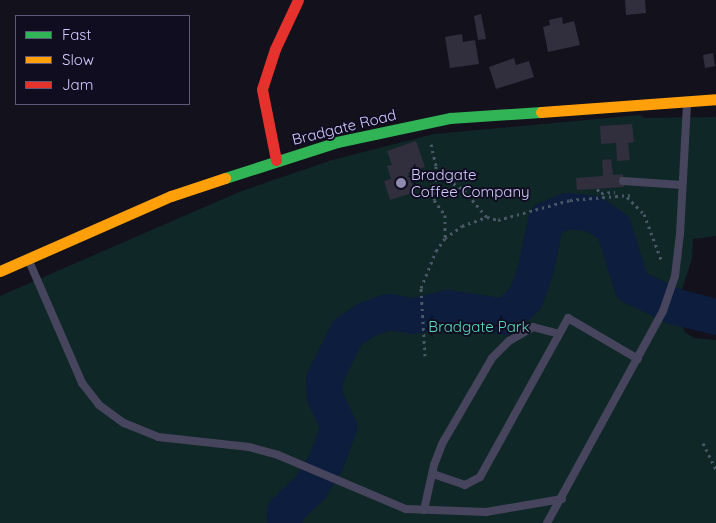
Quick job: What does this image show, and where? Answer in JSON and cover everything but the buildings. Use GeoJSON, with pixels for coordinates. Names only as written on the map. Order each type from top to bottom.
{"type":"FeatureCollection","features":[{"type":"Feature","properties":{"kind":"street"},"geometry":{"type":"LineString","coordinates":[[276,160],[262,89],[272,56],[298,0]]}},
{"type":"Feature","properties":{"kind":"street","name":"Bradgate Road"},"geometry":{"type":"LineString","coordinates":[[0,270],[171,196],[276,160],[337,142],[450,118],[716,99]]}},
{"type":"Feature","properties":{"kind":"lane"},"geometry":{"type":"LineString","coordinates":[[547,523],[562,499],[664,311],[671,285],[680,234],[687,102]]}},
{"type":"Feature","properties":{"kind":"lane"},"geometry":{"type":"LineString","coordinates":[[623,181],[644,184],[682,185]]}},
{"type":"Feature","properties":{"kind":"lane"},"geometry":{"type":"LineString","coordinates":[[28,258],[82,383],[99,405],[124,423],[158,436],[249,447],[306,467],[406,509],[486,512],[562,499]]}},
{"type":"Feature","properties":{"kind":"lane"},"geometry":{"type":"LineString","coordinates":[[433,474],[465,485],[480,477],[568,318],[638,359]]}},
{"type":"Feature","properties":{"kind":"lane"},"geometry":{"type":"LineString","coordinates":[[424,510],[442,444],[500,348],[533,327],[559,334]]}},
{"type":"Feature","properties":{"kind":"path"},"geometry":{"type":"LineString","coordinates":[[426,123],[437,173],[434,200],[445,215],[445,238]]}},
{"type":"Feature","properties":{"kind":"path"},"geometry":{"type":"LineString","coordinates":[[437,173],[464,190],[487,217],[498,220],[570,200],[627,197],[644,184]]}},
{"type":"Feature","properties":{"kind":"path"},"geometry":{"type":"LineString","coordinates":[[627,197],[644,214],[671,285]]}},
{"type":"Feature","properties":{"kind":"path"},"geometry":{"type":"LineString","coordinates":[[425,356],[421,288],[425,274],[445,238],[462,226],[487,217]]}},
{"type":"Feature","properties":{"kind":"path"},"geometry":{"type":"LineString","coordinates":[[703,443],[716,470]]}},
{"type":"Feature","properties":{"kind":"green space","name":"Bradgate Park"},"geometry":{"type":"Polygon","coordinates":[[[640,115],[644,118],[716,117],[716,236],[693,239],[692,259],[675,310],[685,332],[694,338],[716,340],[716,523],[0,523],[0,296],[239,192],[332,160],[434,134],[640,115]]]}},
{"type":"Feature","properties":{"kind":"waterway"},"geometry":{"type":"LineString","coordinates":[[285,523],[285,512],[311,487],[327,460],[339,427],[325,397],[324,380],[347,333],[366,320],[388,312],[414,316],[448,308],[506,317],[526,298],[536,269],[546,220],[567,211],[594,214],[614,228],[632,286],[673,306],[716,317]]}},
{"type":"Feature","properties":{"kind":"traffic: fast"},"geometry":{"type":"LineString","coordinates":[[225,178],[337,142],[450,118],[541,112]]}},
{"type":"Feature","properties":{"kind":"traffic: slow"},"geometry":{"type":"LineString","coordinates":[[541,112],[716,99]]}},
{"type":"Feature","properties":{"kind":"traffic: slow"},"geometry":{"type":"LineString","coordinates":[[0,271],[171,196],[225,178]]}},
{"type":"Feature","properties":{"kind":"traffic: jam"},"geometry":{"type":"LineString","coordinates":[[276,160],[262,89],[275,49],[298,0]]}},
{"type":"Feature","properties":{"kind":"place","name":"Bradgate Coffee Company"},"geometry":{"type":"Point","coordinates":[401,183]}}]}
